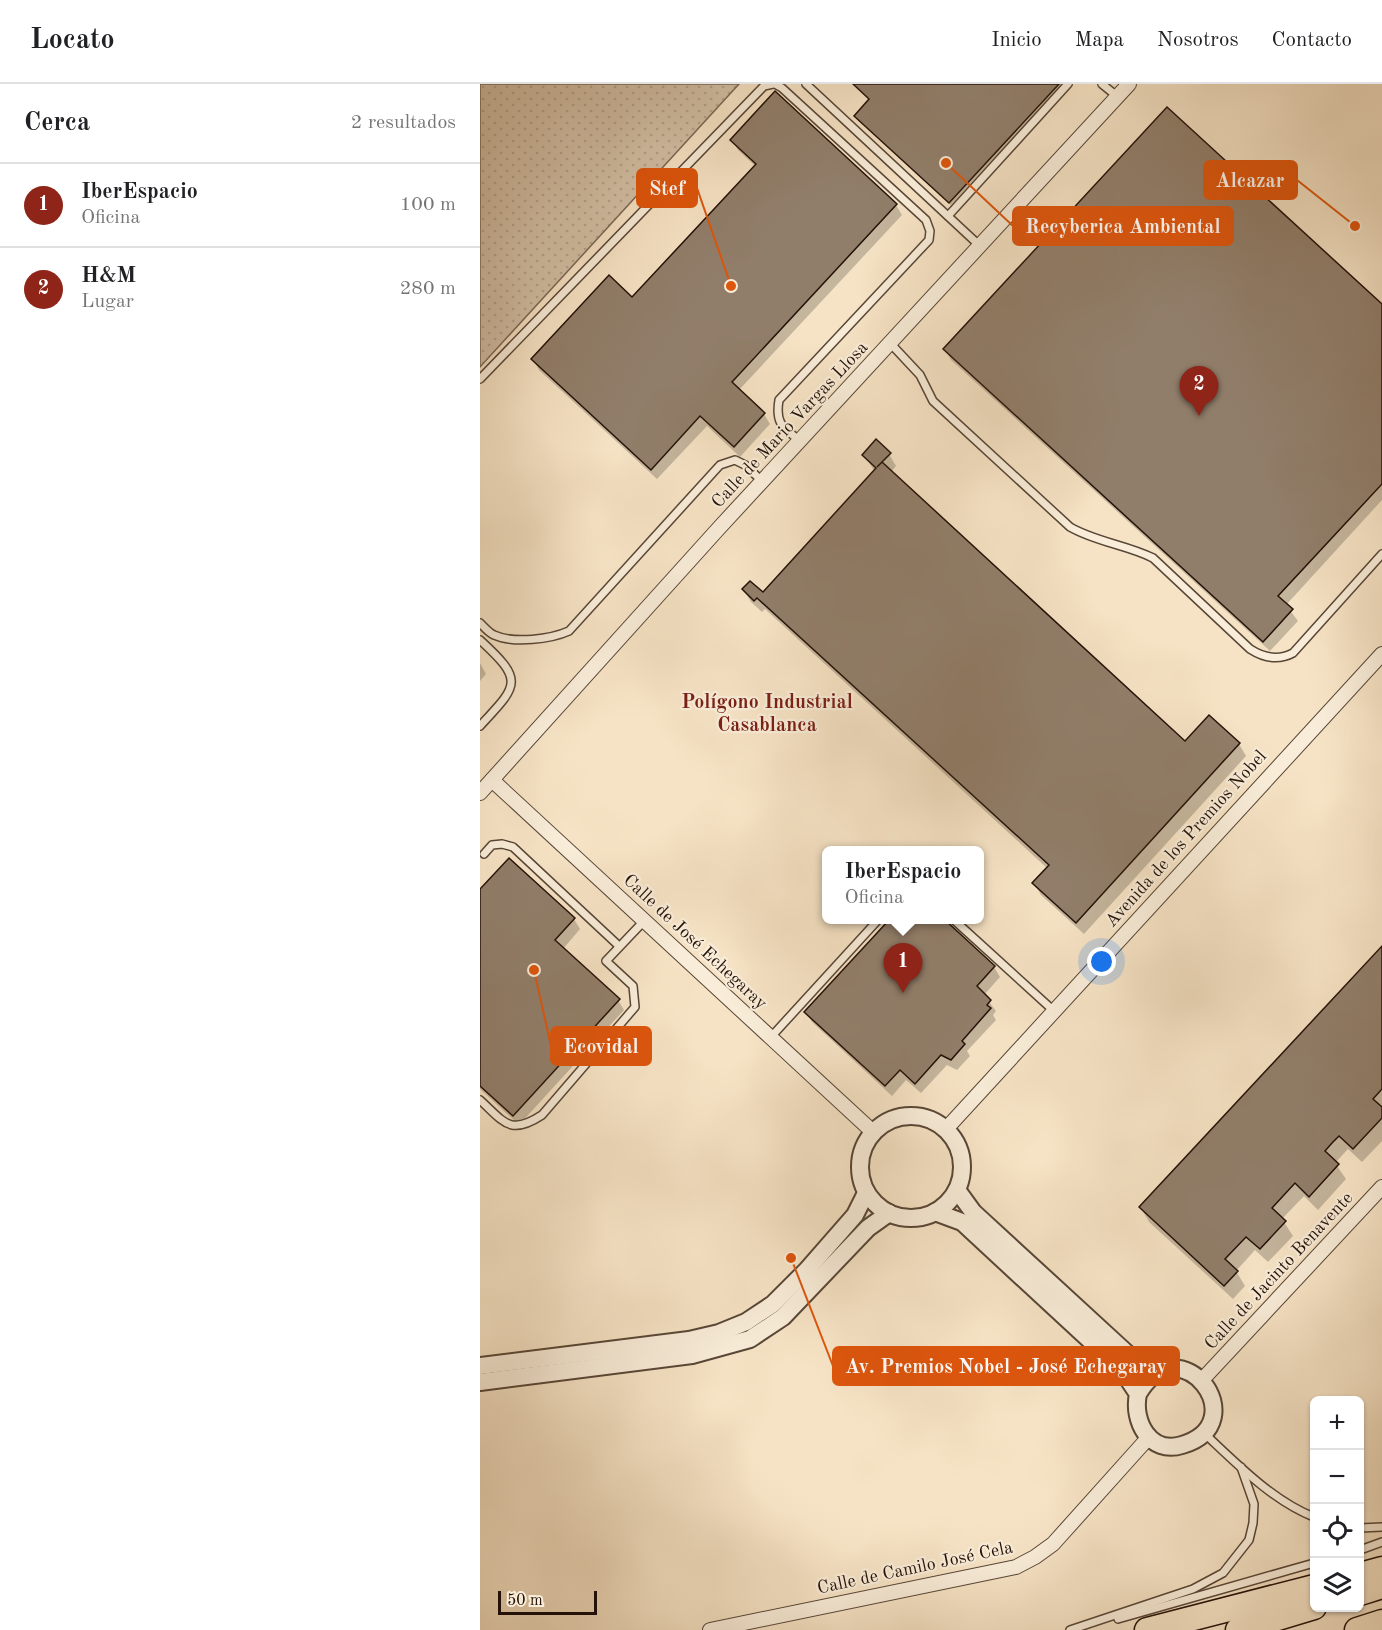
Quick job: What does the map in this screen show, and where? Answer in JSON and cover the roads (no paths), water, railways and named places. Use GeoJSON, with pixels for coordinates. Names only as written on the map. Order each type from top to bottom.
{"type":"FeatureCollection","features":[{"type":"Feature","properties":{"kind":"highway"},"geometry":{"type":"LineString","coordinates":[[1364,1574],[1382,1569]]}},
{"type":"Feature","properties":{"kind":"highway"},"geometry":{"type":"LineString","coordinates":[[1364,1591],[1382,1586]]}},
{"type":"Feature","properties":{"kind":"highway"},"geometry":{"type":"LineString","coordinates":[[1147,1630],[1310,1588]]}},
{"type":"Feature","properties":{"kind":"highway"},"geometry":{"type":"LineString","coordinates":[[1238,1630],[1310,1608]]}},
{"type":"Feature","properties":{"kind":"highway"},"geometry":{"type":"LineString","coordinates":[[1357,1630],[1382,1622]]}},
{"type":"Feature","properties":{"kind":"street","name":"Calle de Mario Vargas Llosa"},"geometry":{"type":"LineString","coordinates":[[480,793],[1129,84]]}},
{"type":"Feature","properties":{"kind":"street","name":"Avenida de los Premios Nobel"},"geometry":{"type":"LineString","coordinates":[[946,1129],[1382,654]]}},
{"type":"Feature","properties":{"kind":"street","name":"Calle de José Echegaray"},"geometry":{"type":"LineString","coordinates":[[492,780],[873,1132]]}},
{"type":"Feature","properties":{"kind":"street"},"geometry":{"type":"LineString","coordinates":[[901,1116],[918,1116],[933,1120],[946,1129],[956,1142],[961,1155],[962,1173],[957,1190],[949,1201],[935,1212],[916,1218],[899,1217],[877,1205],[866,1193],[860,1176],[859,1162],[864,1146],[873,1132],[885,1122],[901,1116]]}},
{"type":"Feature","properties":{"kind":"street","name":"Calle de Jacinto Benavente"},"geometry":{"type":"LineString","coordinates":[[1202,1380],[1382,1187]]}},
{"type":"Feature","properties":{"kind":"street"},"geometry":{"type":"LineString","coordinates":[[957,1190],[981,1220],[1133,1359],[1157,1374]]}},
{"type":"Feature","properties":{"kind":"street"},"geometry":{"type":"LineString","coordinates":[[480,1366],[689,1340],[719,1333],[746,1322],[773,1304],[806,1271],[855,1215],[866,1193]]}},
{"type":"Feature","properties":{"kind":"street"},"geometry":{"type":"LineString","coordinates":[[935,1212],[962,1222],[1122,1370],[1138,1394]]}},
{"type":"Feature","properties":{"kind":"street"},"geometry":{"type":"LineString","coordinates":[[480,1382],[692,1355],[750,1339],[783,1317],[868,1228],[889,1213]]}},
{"type":"Feature","properties":{"kind":"street"},"geometry":{"type":"LineString","coordinates":[[1179,1369],[1192,1373],[1202,1380],[1211,1394],[1214,1407],[1205,1433],[1195,1441],[1179,1447],[1164,1445],[1149,1437],[1136,1416],[1138,1394],[1145,1383],[1157,1374],[1179,1369]]}},
{"type":"Feature","properties":{"kind":"street","name":"Calle de Camilo José Cela"},"geometry":{"type":"LineString","coordinates":[[710,1630],[1016,1567],[1053,1544],[1149,1437]]}},
{"type":"Feature","properties":{"kind":"lane"},"geometry":{"type":"LineString","coordinates":[[480,379],[764,87],[774,84],[782,88],[926,220],[930,231],[929,240],[779,400],[777,414],[781,425],[800,441]]}},
{"type":"Feature","properties":{"kind":"lane"},"geometry":{"type":"LineString","coordinates":[[806,84],[981,246]]}},
{"type":"Feature","properties":{"kind":"lane"},"geometry":{"type":"LineString","coordinates":[[948,216],[1068,84]]}},
{"type":"Feature","properties":{"kind":"lane"},"geometry":{"type":"LineString","coordinates":[[1102,84],[1118,97]]}},
{"type":"Feature","properties":{"kind":"lane"},"geometry":{"type":"LineString","coordinates":[[891,344],[920,375],[933,401],[1070,527],[1084,535],[1141,551],[1153,558],[1250,650],[1261,656],[1285,658],[1293,653],[1382,554]]}},
{"type":"Feature","properties":{"kind":"lane"},"geometry":{"type":"LineString","coordinates":[[480,623],[494,635],[509,639],[556,637],[569,631],[720,465],[735,460],[745,465],[763,482]]}},
{"type":"Feature","properties":{"kind":"lane"},"geometry":{"type":"LineString","coordinates":[[480,640],[503,661],[512,674],[512,686],[508,696],[480,726]]}},
{"type":"Feature","properties":{"kind":"lane"},"geometry":{"type":"LineString","coordinates":[[481,854],[492,845],[502,844],[513,847],[619,946]]}},
{"type":"Feature","properties":{"kind":"lane"},"geometry":{"type":"LineString","coordinates":[[480,1100],[506,1124],[515,1126],[529,1124],[543,1115],[635,1007],[633,986],[606,961],[644,920]]}},
{"type":"Feature","properties":{"kind":"lane"},"geometry":{"type":"LineString","coordinates":[[771,1037],[874,924]]}},
{"type":"Feature","properties":{"kind":"lane"},"geometry":{"type":"LineString","coordinates":[[958,924],[1055,1012]]}},
{"type":"Feature","properties":{"kind":"lane"},"geometry":{"type":"LineString","coordinates":[[1205,1433],[1241,1467],[1278,1496],[1310,1516]]}},
{"type":"Feature","properties":{"kind":"lane"},"geometry":{"type":"LineString","coordinates":[[1070,1630],[1193,1589],[1223,1573],[1249,1540],[1254,1523],[1254,1504],[1241,1467]]}},
{"type":"Feature","properties":{"kind":"lane"},"geometry":{"type":"LineString","coordinates":[[1364,1528],[1382,1527]]}},
{"type":"Feature","properties":{"kind":"lane"},"geometry":{"type":"LineString","coordinates":[[1364,1548],[1382,1542]]}},
{"type":"Feature","properties":{"kind":"lane"},"geometry":{"type":"LineString","coordinates":[[1076,1630],[1310,1564]]}},
{"type":"Feature","properties":{"kind":"place","name":"Recyberica Ambiental"},"geometry":{"type":"Point","coordinates":[946,163]}},
{"type":"Feature","properties":{"kind":"place","name":"Alcazar"},"geometry":{"type":"Point","coordinates":[1355,226]}},
{"type":"Feature","properties":{"kind":"place","name":"Stef"},"geometry":{"type":"Point","coordinates":[731,286]}},
{"type":"Feature","properties":{"kind":"place","name":"H&M"},"geometry":{"type":"Point","coordinates":[1199,416]}},
{"type":"Feature","properties":{"kind":"place","name":"Ecovidal"},"geometry":{"type":"Point","coordinates":[534,970]}},
{"type":"Feature","properties":{"kind":"place","name":"IberEspacio"},"geometry":{"type":"Point","coordinates":[903,993]}},
{"type":"Feature","properties":{"kind":"place","name":"Av. Premios Nobel - José Echegaray"},"geometry":{"type":"Point","coordinates":[791,1258]}},
{"type":"Feature","properties":{"kind":"district","name":"Polígono Industrial Casablanca"},"geometry":{"type":"Point","coordinates":[767,714]}}]}
